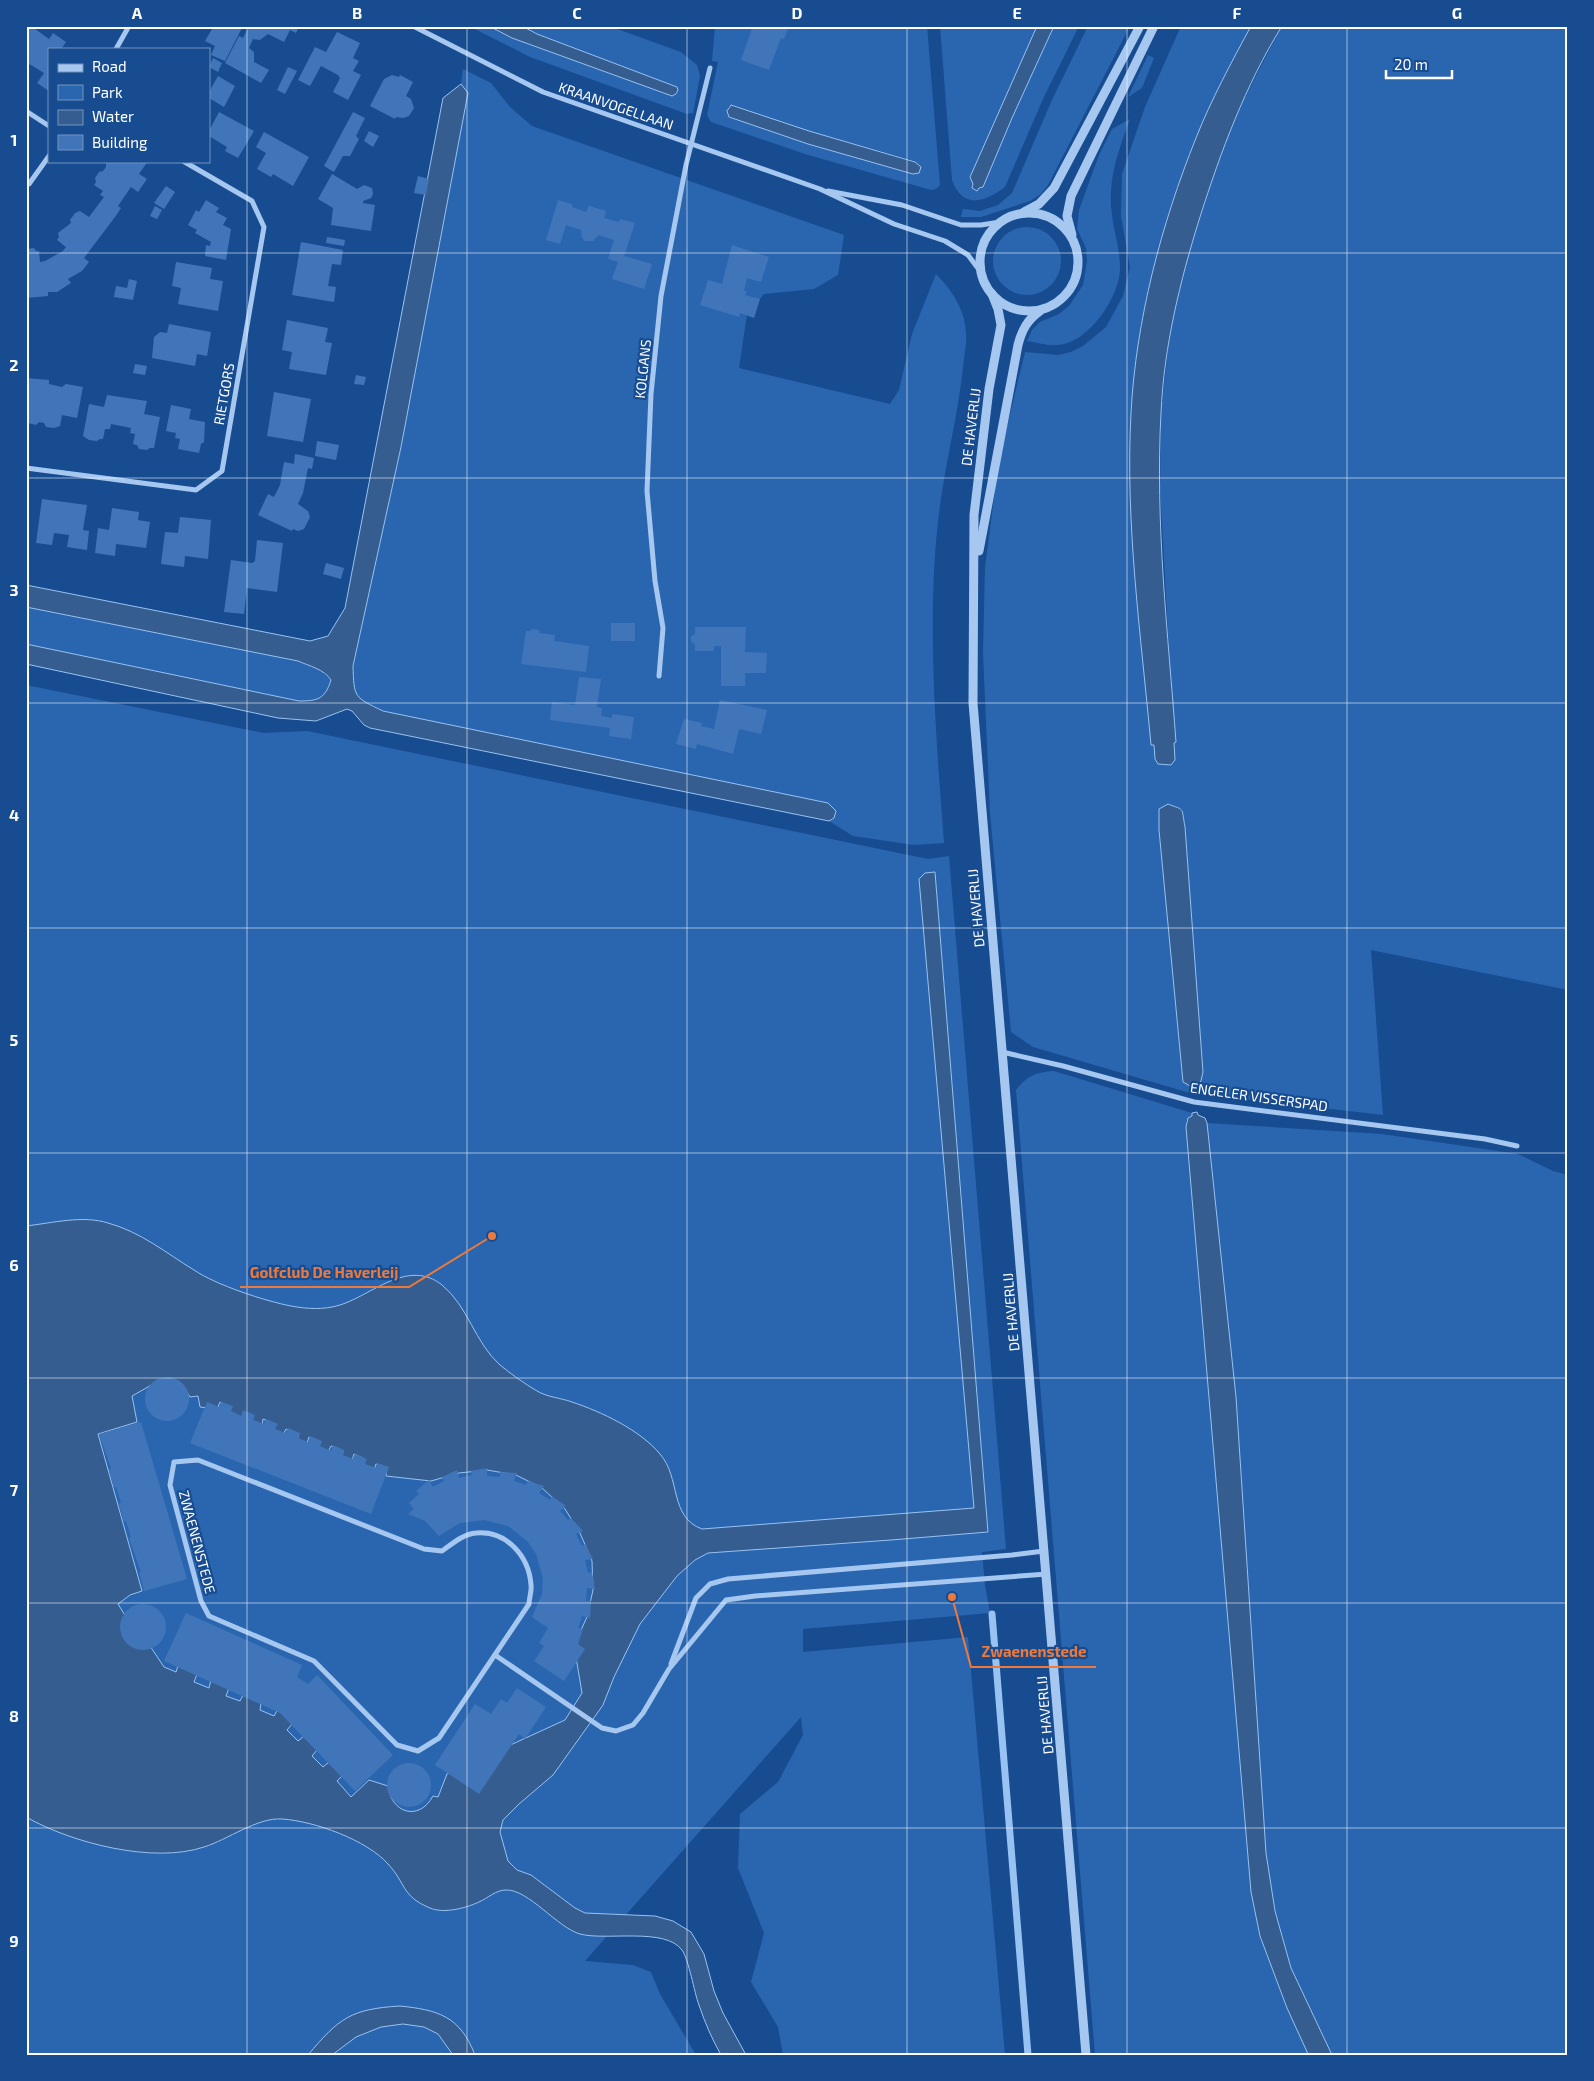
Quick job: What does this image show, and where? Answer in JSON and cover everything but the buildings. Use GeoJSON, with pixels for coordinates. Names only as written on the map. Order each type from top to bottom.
{"type":"FeatureCollection","features":[{"type":"Feature","properties":{"kind":"street"},"geometry":{"type":"LineString","coordinates":[[117,48],[129,26]]}},
{"type":"Feature","properties":{"kind":"street","name":"KRAANVOGELLAAN"},"geometry":{"type":"LineString","coordinates":[[413,26],[543,92],[820,189],[894,224],[953,245],[968,254],[980,271]]}},
{"type":"Feature","properties":{"kind":"street"},"geometry":{"type":"LineString","coordinates":[[1140,26],[1054,188],[1040,204],[1023,212],[1010,215],[1000,222],[991,229],[984,240],[979,258],[983,280],[992,294],[1010,308],[1027,311],[1042,309],[1058,302],[1067,294],[1074,281],[1078,266],[1077,253],[1067,216],[1071,196],[1154,26]]}},
{"type":"Feature","properties":{"kind":"street","name":"KOLGANS"},"geometry":{"type":"LineString","coordinates":[[659,676],[663,628],[655,581],[647,491],[651,394],[661,296],[692,144],[710,68]]}},
{"type":"Feature","properties":{"kind":"street"},"geometry":{"type":"LineString","coordinates":[[26,111],[48,125]]}},
{"type":"Feature","properties":{"kind":"street"},"geometry":{"type":"LineString","coordinates":[[26,185],[29,184],[48,157]]}},
{"type":"Feature","properties":{"kind":"street","name":"RIETGORS"},"geometry":{"type":"LineString","coordinates":[[26,468],[196,490],[222,471],[264,227],[252,200],[185,162]]}},
{"type":"Feature","properties":{"kind":"street","name":"KRAANVOGELLAAN"},"geometry":{"type":"LineString","coordinates":[[820,189],[902,206],[961,225],[981,225],[1000,222]]}},
{"type":"Feature","properties":{"kind":"street"},"geometry":{"type":"LineString","coordinates":[[1023,212],[1040,213],[1053,219],[1065,228],[1072,238]]}},
{"type":"Feature","properties":{"kind":"street","name":"DE HAVERLIJ"},"geometry":{"type":"LineString","coordinates":[[992,294],[998,309],[1001,325],[988,390],[974,515],[973,703],[1086,2055]]}},
{"type":"Feature","properties":{"kind":"street","name":"DE HAVERLIJ"},"geometry":{"type":"LineString","coordinates":[[975,566],[1018,345],[1022,330],[1030,318],[1042,309]]}},
{"type":"Feature","properties":{"kind":"street","name":"ENGELER VISSERSPAD"},"geometry":{"type":"LineString","coordinates":[[1002,1052],[1064,1066],[1194,1102],[1466,1137],[1516,1146]]}},
{"type":"Feature","properties":{"kind":"street","name":"ZWAENENSTEDE"},"geometry":{"type":"LineString","coordinates":[[198,1460],[424,1549],[442,1551],[459,1539],[475,1533],[493,1534],[513,1544],[527,1564],[531,1586],[530,1595],[528,1604],[495,1655],[439,1738],[418,1751],[397,1746],[314,1661],[209,1616],[201,1601],[170,1485],[174,1462],[198,1460]]}},
{"type":"Feature","properties":{"kind":"street"},"geometry":{"type":"LineString","coordinates":[[669,1669],[696,1598],[710,1584],[728,1579],[1012,1556],[1045,1551]]}},
{"type":"Feature","properties":{"kind":"street"},"geometry":{"type":"LineString","coordinates":[[495,1655],[563,1704],[602,1728],[616,1731],[633,1724],[643,1713],[669,1669],[726,1600],[755,1596],[1047,1574]]}},
{"type":"Feature","properties":{"kind":"green space"},"geometry":{"type":"Polygon","coordinates":[[[469,26],[489,26],[512,38],[672,96],[677,94],[678,90],[537,34],[522,26],[609,26],[681,52],[697,65],[700,76],[693,113],[687,114],[530,57],[469,26]]]}},
{"type":"Feature","properties":{"kind":"green space"},"geometry":{"type":"Polygon","coordinates":[[[715,26],[927,26],[940,185],[936,189],[931,190],[805,154],[711,122],[707,115],[718,62],[712,61],[715,26]],[[732,105],[728,107],[729,117],[808,144],[913,174],[915,161],[809,131],[732,105]]]}},
{"type":"Feature","properties":{"kind":"green space"},"geometry":{"type":"Polygon","coordinates":[[[940,26],[1037,26],[971,177],[979,188],[983,186],[1054,26],[1079,26],[1043,99],[1005,187],[982,199],[968,199],[962,196],[952,180],[940,26]]]}},
{"type":"Feature","properties":{"kind":"green space"},"geometry":{"type":"Polygon","coordinates":[[[1088,26],[1130,26],[1048,185],[1041,194],[1030,201],[981,217],[961,217],[963,209],[980,211],[998,205],[1012,193],[1051,102],[1088,26]]]}},
{"type":"Feature","properties":{"kind":"green space"},"geometry":{"type":"Polygon","coordinates":[[[1181,26],[1251,26],[1220,85],[1175,194],[1141,324],[1131,413],[1130,488],[1151,745],[1154,745],[1155,759],[1163,765],[1171,765],[1174,743],[1160,487],[1161,412],[1170,332],[1184,268],[1222,149],[1243,101],[1277,35],[1282,26],[1568,26],[1568,990],[1371,950],[1383,1115],[1190,1093],[1033,1047],[1011,1032],[990,814],[983,653],[985,567],[999,460],[1025,352],[1058,355],[1071,352],[1083,346],[1106,327],[1123,296],[1130,267],[1121,216],[1122,174],[1145,107],[1181,26]],[[1161,807],[1159,830],[1183,1082],[1190,1086],[1191,1090],[1201,1081],[1203,1072],[1185,827],[1182,809],[1161,807]]]}},
{"type":"Feature","properties":{"kind":"green space"},"geometry":{"type":"Polygon","coordinates":[[[1148,55],[1154,58],[1142,88],[1128,97],[1148,55]]]}},
{"type":"Feature","properties":{"kind":"green space"},"geometry":{"type":"Polygon","coordinates":[[[463,69],[491,83],[510,107],[532,126],[844,235],[838,275],[814,289],[764,294],[747,314],[739,368],[890,404],[899,390],[912,334],[936,274],[957,301],[965,325],[965,350],[958,404],[939,513],[933,594],[934,678],[944,843],[914,845],[853,836],[829,821],[834,818],[383,711],[366,703],[355,691],[353,666],[401,447],[468,93],[461,84],[463,69]]]}},
{"type":"Feature","properties":{"kind":"green space"},"geometry":{"type":"Polygon","coordinates":[[[1130,119],[1118,155],[1112,182],[1112,212],[1120,259],[1119,280],[1115,292],[1100,317],[1080,337],[1069,343],[1057,345],[1027,341],[1032,330],[1040,322],[1059,314],[1069,306],[1083,285],[1087,261],[1086,248],[1077,229],[1079,210],[1099,155],[1112,129],[1130,119]]]}},
{"type":"Feature","properties":{"kind":"green space"},"geometry":{"type":"Polygon","coordinates":[[[1027,227],[1040,230],[1051,237],[1058,248],[1061,261],[1058,274],[1051,285],[1040,292],[1027,295],[1014,292],[1003,285],[996,274],[993,261],[996,248],[1003,237],[1014,230],[1027,227]]]}},
{"type":"Feature","properties":{"kind":"green space"},"geometry":{"type":"Polygon","coordinates":[[[26,607],[298,661],[320,670],[331,680],[320,698],[299,701],[26,644],[26,607]]]}},
{"type":"Feature","properties":{"kind":"green space"},"geometry":{"type":"Polygon","coordinates":[[[26,685],[264,733],[307,731],[928,859],[949,856],[1006,1549],[982,1552],[990,1613],[803,1629],[803,1652],[968,1637],[1005,2055],[783,2055],[778,2027],[751,1982],[764,1933],[738,1868],[740,1814],[778,1782],[803,1735],[801,1717],[585,1961],[633,1965],[651,1972],[660,1994],[696,2055],[26,2055],[26,685]],[[931,872],[981,1533],[988,1531],[935,872],[931,872]]]}},
{"type":"Feature","properties":{"kind":"green space"},"geometry":{"type":"Polygon","coordinates":[[[1054,1071],[1192,1113],[1192,1116],[1186,1121],[1186,1127],[1251,1892],[1260,1936],[1287,2008],[1309,2055],[1095,2055],[1016,1090],[1024,1081],[1032,1076],[1042,1072],[1054,1071]]]}},
{"type":"Feature","properties":{"kind":"green space"},"geometry":{"type":"Polygon","coordinates":[[[1207,1123],[1382,1134],[1518,1154],[1553,1171],[1568,1175],[1568,2055],[1332,2055],[1291,1968],[1275,1911],[1266,1853],[1236,1397],[1207,1123]]]}},
{"type":"Feature","properties":{"kind":"water"},"geometry":{"type":"Polygon","coordinates":[[[489,26],[522,26],[537,34],[677,87],[678,90],[672,96],[512,38],[489,26]]]}},
{"type":"Feature","properties":{"kind":"water"},"geometry":{"type":"Polygon","coordinates":[[[1037,26],[1054,26],[983,187],[977,191],[972,188],[973,184],[970,177],[1037,26]]]}},
{"type":"Feature","properties":{"kind":"water"},"geometry":{"type":"Polygon","coordinates":[[[1251,26],[1282,26],[1245,95],[1216,168],[1186,265],[1169,338],[1161,413],[1160,495],[1163,578],[1176,742],[1174,743],[1175,760],[1171,765],[1158,764],[1155,759],[1154,745],[1151,745],[1135,579],[1130,496],[1131,413],[1138,343],[1152,273],[1183,171],[1208,110],[1251,26]]]}},
{"type":"Feature","properties":{"kind":"water"},"geometry":{"type":"Polygon","coordinates":[[[461,84],[468,93],[401,447],[353,666],[355,691],[366,703],[383,711],[828,803],[836,811],[834,818],[829,821],[370,728],[364,725],[352,711],[347,709],[316,721],[278,718],[26,664],[26,644],[299,701],[320,698],[326,691],[331,680],[328,676],[320,670],[298,661],[26,607],[26,585],[310,641],[328,636],[345,608],[443,98],[461,84]]]}},
{"type":"Feature","properties":{"kind":"water"},"geometry":{"type":"Polygon","coordinates":[[[731,105],[809,131],[915,162],[921,167],[919,173],[913,174],[808,144],[729,117],[727,111],[731,105]]]}},
{"type":"Feature","properties":{"kind":"water"},"geometry":{"type":"Polygon","coordinates":[[[1168,804],[1181,810],[1185,827],[1203,1072],[1201,1081],[1195,1090],[1191,1090],[1190,1086],[1183,1082],[1159,830],[1159,809],[1168,804]]]}},
{"type":"Feature","properties":{"kind":"water"},"geometry":{"type":"Polygon","coordinates":[[[935,872],[988,1532],[708,1553],[695,1560],[677,1576],[640,1624],[614,1677],[603,1705],[553,1775],[503,1820],[500,1832],[508,1861],[517,1870],[531,1875],[575,1908],[585,1913],[655,1916],[673,1921],[691,1932],[704,1954],[714,1991],[723,2013],[746,2055],[721,2055],[701,2012],[685,1955],[674,1943],[663,1939],[580,1934],[571,1930],[515,1891],[499,1891],[479,1902],[461,1908],[436,1910],[414,1899],[388,1864],[367,1847],[339,1833],[295,1821],[273,1819],[253,1825],[204,1847],[184,1852],[161,1853],[137,1852],[89,1842],[66,1835],[26,1817],[26,1226],[78,1220],[108,1223],[142,1237],[203,1276],[241,1292],[303,1308],[334,1307],[390,1281],[403,1277],[416,1275],[429,1278],[442,1285],[459,1303],[491,1356],[509,1372],[541,1393],[596,1411],[620,1423],[652,1445],[660,1454],[671,1474],[684,1516],[702,1529],[974,1508],[919,879],[925,873],[935,872]],[[162,1379],[132,1396],[137,1422],[98,1434],[142,1591],[130,1595],[118,1604],[126,1617],[125,1623],[128,1634],[134,1642],[138,1645],[150,1646],[164,1667],[176,1672],[178,1666],[197,1674],[194,1682],[209,1688],[211,1680],[229,1688],[226,1696],[240,1701],[243,1695],[261,1703],[260,1710],[274,1716],[278,1709],[292,1724],[287,1730],[298,1741],[304,1736],[317,1750],[312,1756],[323,1767],[329,1762],[342,1776],[337,1781],[351,1797],[369,1780],[388,1786],[394,1803],[406,1811],[420,1809],[433,1796],[438,1797],[447,1774],[565,1720],[582,1693],[574,1645],[587,1617],[593,1590],[592,1561],[580,1533],[565,1509],[542,1488],[516,1475],[487,1470],[459,1473],[431,1481],[386,1476],[387,1468],[376,1464],[374,1470],[363,1465],[365,1459],[354,1454],[352,1461],[342,1457],[343,1451],[331,1446],[328,1452],[319,1448],[320,1443],[309,1437],[307,1443],[297,1440],[299,1434],[286,1429],[283,1435],[273,1429],[275,1424],[263,1419],[262,1426],[228,1413],[230,1407],[220,1402],[217,1409],[200,1407],[198,1396],[190,1397],[179,1384],[172,1380],[162,1379]]]}},
{"type":"Feature","properties":{"kind":"water"},"geometry":{"type":"Polygon","coordinates":[[[1197,1112],[1198,1115],[1205,1118],[1207,1123],[1236,1397],[1266,1853],[1275,1911],[1291,1968],[1332,2055],[1308,2054],[1287,2008],[1260,1936],[1251,1892],[1186,1127],[1188,1118],[1192,1116],[1192,1113],[1197,1112]]]}},
{"type":"Feature","properties":{"kind":"water"},"geometry":{"type":"Polygon","coordinates":[[[400,2006],[426,2010],[446,2017],[462,2031],[475,2055],[453,2055],[438,2034],[424,2027],[403,2024],[381,2027],[356,2037],[332,2055],[308,2055],[329,2032],[347,2018],[369,2010],[400,2006]]]}},
{"type":"Feature","properties":{"kind":"waterway"},"geometry":{"type":"LineString","coordinates":[[992,1614],[1028,2055]]}},
{"type":"Feature","properties":{"kind":"place","name":"Golfclub De Haverleij"},"geometry":{"type":"Point","coordinates":[492,1236]}},
{"type":"Feature","properties":{"kind":"place","name":"Zwaenenstede"},"geometry":{"type":"Point","coordinates":[952,1597]}}]}
